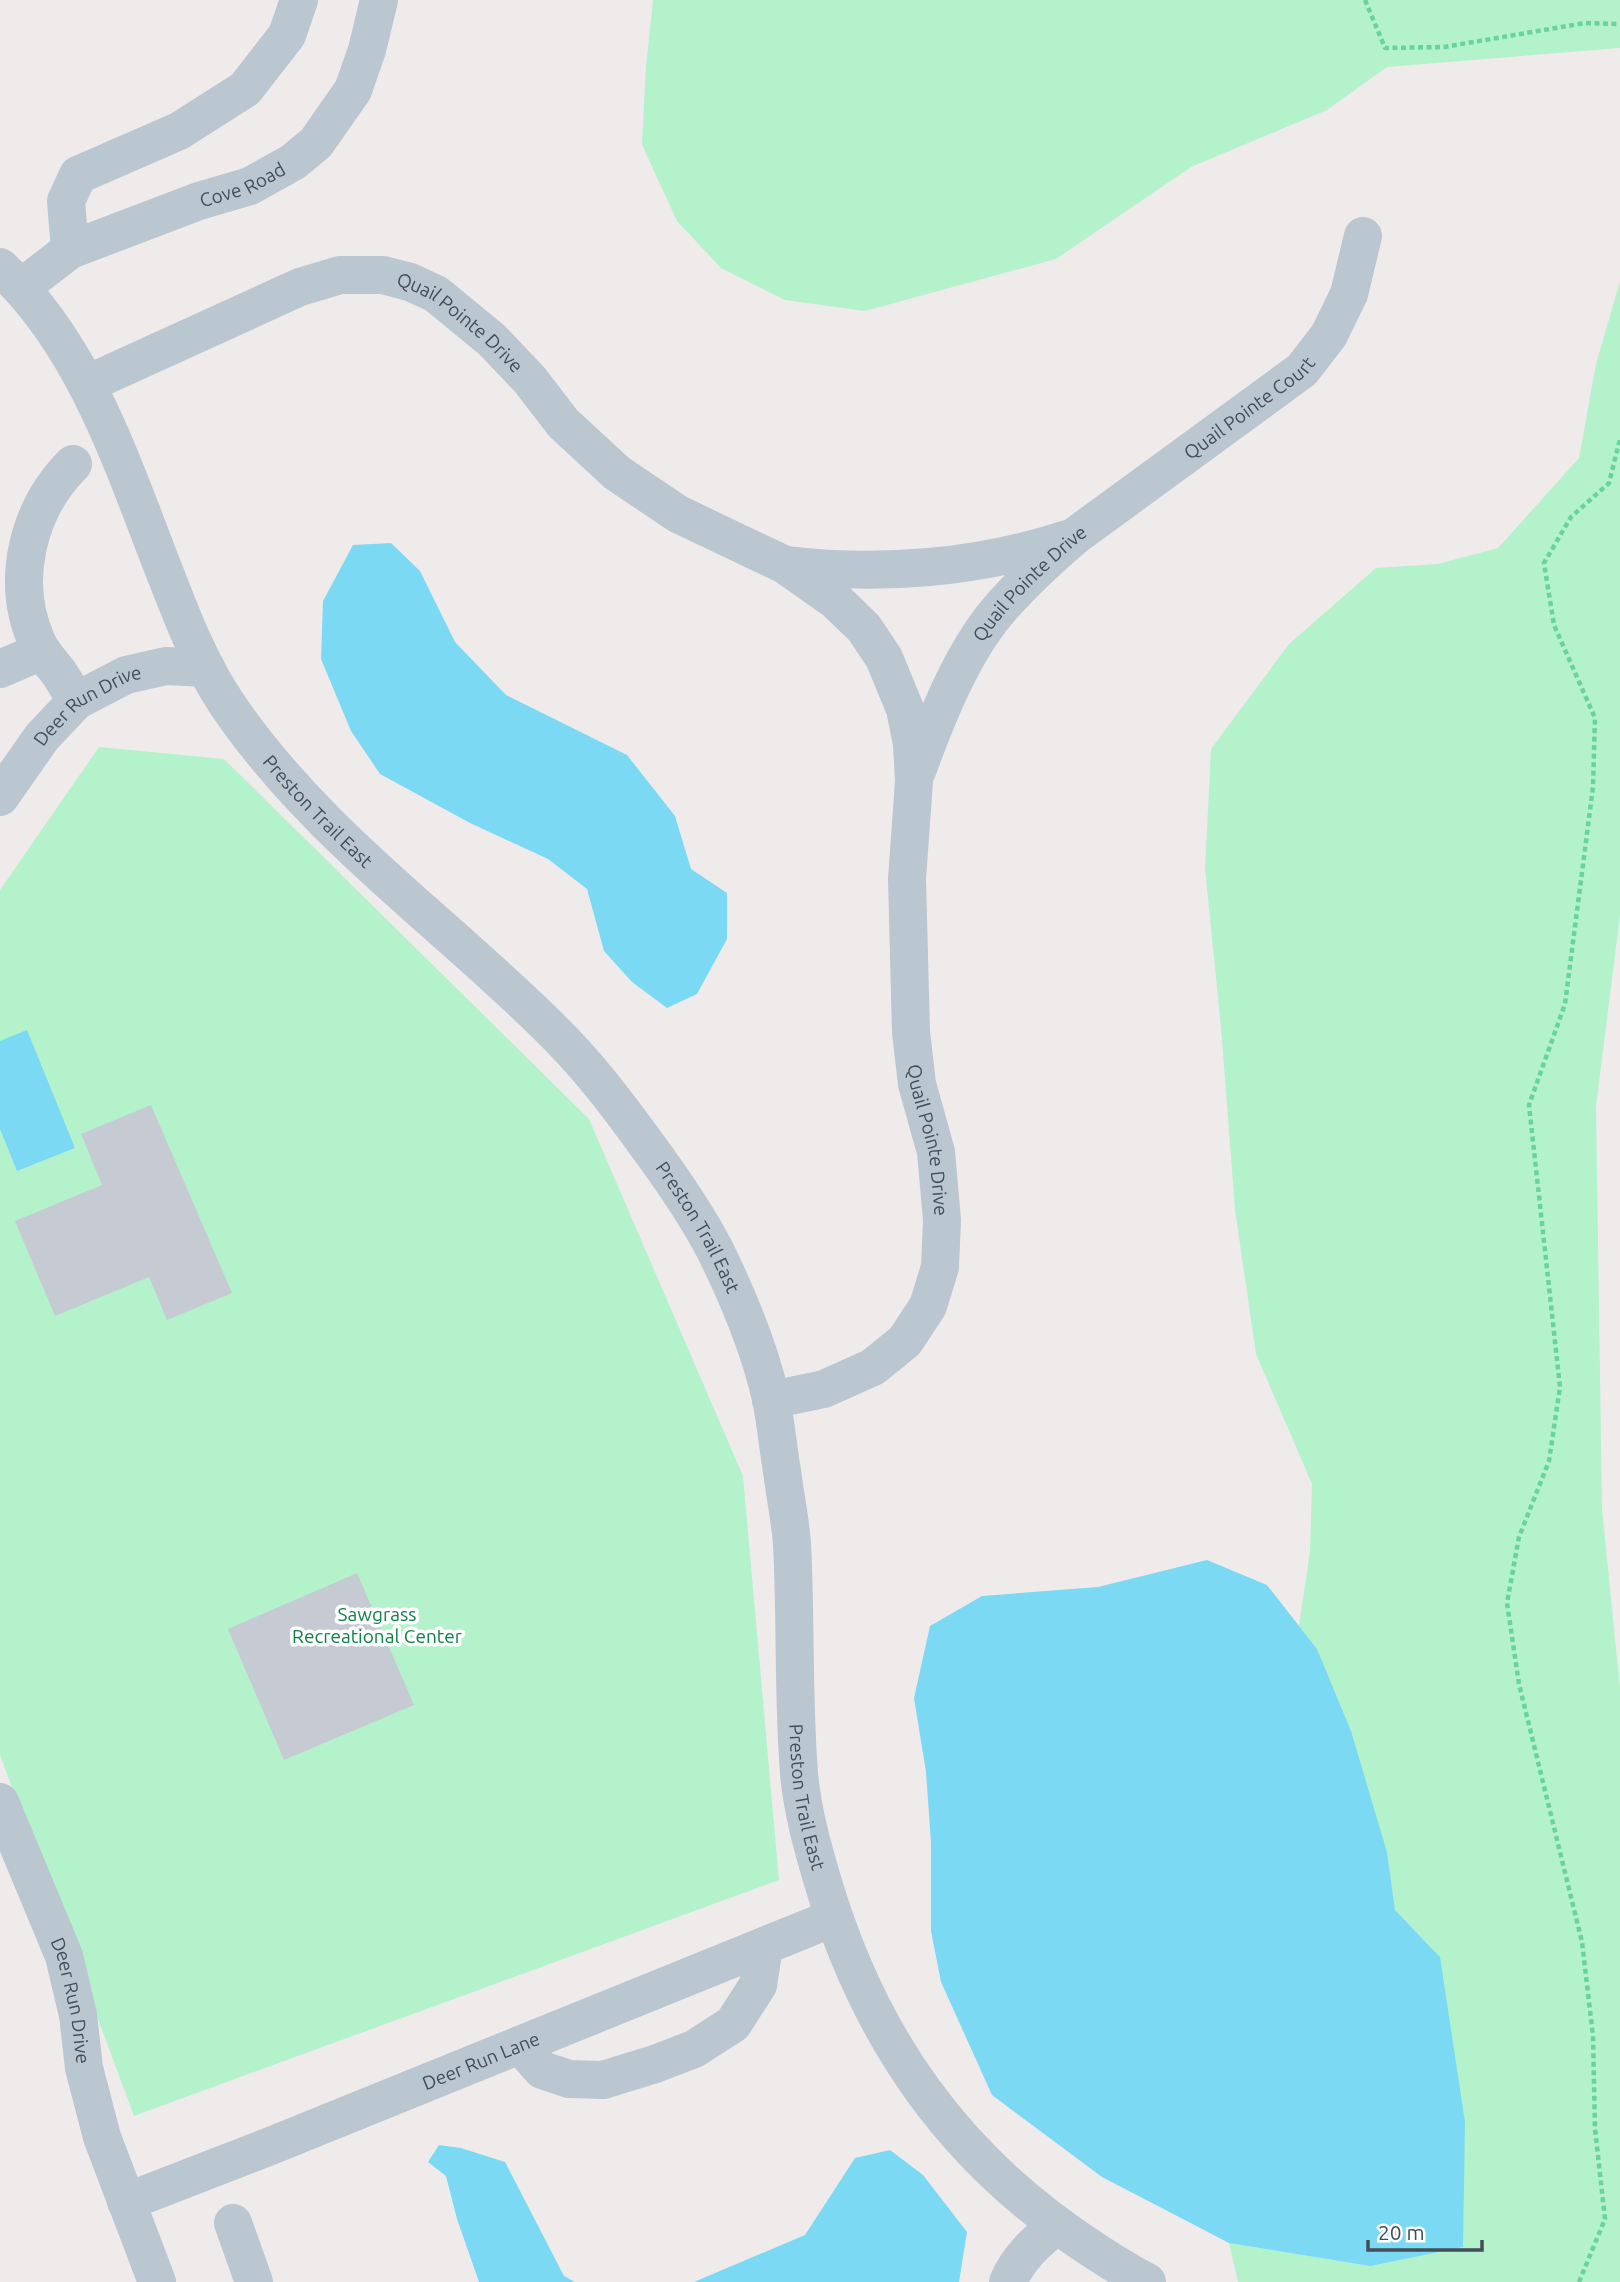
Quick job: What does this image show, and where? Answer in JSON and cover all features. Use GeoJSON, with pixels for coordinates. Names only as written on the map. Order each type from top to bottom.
{"type":"FeatureCollection","features":[{"type":"Feature","properties":{"kind":"street"},"geometry":{"type":"LineString","coordinates":[[70,250],[66,201],[78,175],[179,131],[245,89],[287,35],[299,0]]}},
{"type":"Feature","properties":{"kind":"street","name":"Cove Road"},"geometry":{"type":"LineString","coordinates":[[11,277],[70,250],[199,201],[250,187],[293,162],[316,143],[353,90],[367,50],[379,0]]}},
{"type":"Feature","properties":{"kind":"street","name":"Quail Pointe Court"},"geometry":{"type":"LineString","coordinates":[[1075,536],[1302,370],[1329,335],[1349,294],[1363,236]]}},
{"type":"Feature","properties":{"kind":"street","name":"Quail Pointe Drive"},"geometry":{"type":"LineString","coordinates":[[87,384],[300,286],[341,275],[383,275],[410,282],[436,294],[492,340],[530,380],[563,423],[617,473],[678,514],[785,565],[836,601],[863,628],[884,658],[905,709],[912,744],[914,781],[907,879],[911,1032],[917,1084],[936,1152],[942,1220],[940,1267],[928,1307],[905,1341],[873,1367],[824,1390],[771,1399]]}},
{"type":"Feature","properties":{"kind":"street","name":"Preston Trail East"},"geometry":{"type":"LineString","coordinates":[[11,277],[48,321],[87,384],[178,606],[206,668],[227,703],[265,752],[341,839],[551,1028],[606,1089],[673,1181],[714,1248],[747,1322],[771,1399],[792,1536],[799,1777],[812,1846],[833,1918],[873,2009],[902,2061],[944,2120],[993,2173],[1056,2226],[1147,2282]]}},
{"type":"Feature","properties":{"kind":"street"},"geometry":{"type":"LineString","coordinates":[[73,464],[58,479],[35,518],[24,563],[26,605],[36,641],[76,701]]}},
{"type":"Feature","properties":{"kind":"street","name":"Quail Pointe Drive"},"geometry":{"type":"LineString","coordinates":[[785,565],[823,569],[912,569],[997,559],[1075,536]]}},
{"type":"Feature","properties":{"kind":"street","name":"Quail Pointe Drive"},"geometry":{"type":"LineString","coordinates":[[914,781],[939,710],[975,644],[996,613],[1047,560],[1075,536]]}},
{"type":"Feature","properties":{"kind":"street"},"geometry":{"type":"LineString","coordinates":[[0,669],[42,651]]}},
{"type":"Feature","properties":{"kind":"street","name":"Deer Run Drive"},"geometry":{"type":"LineString","coordinates":[[0,797],[42,737],[76,701],[126,675],[166,666],[206,668]]}},
{"type":"Feature","properties":{"kind":"street","name":"Deer Run Drive"},"geometry":{"type":"LineString","coordinates":[[0,1802],[64,1956],[78,2015],[84,2067],[102,2137],[157,2282]]}},
{"type":"Feature","properties":{"kind":"street","name":"Deer Run Lane"},"geometry":{"type":"LineString","coordinates":[[126,2202],[833,1918]]}},
{"type":"Feature","properties":{"kind":"street"},"geometry":{"type":"LineString","coordinates":[[520,2045],[542,2070],[569,2079],[603,2080],[694,2049],[733,2024],[758,1985],[764,1946]]}},
{"type":"Feature","properties":{"kind":"street"},"geometry":{"type":"LineString","coordinates":[[233,2223],[254,2282]]}},
{"type":"Feature","properties":{"kind":"street"},"geometry":{"type":"LineString","coordinates":[[1008,2282],[1031,2246],[1056,2226]]}},
{"type":"Feature","properties":{"kind":"path"},"geometry":{"type":"LineString","coordinates":[[1365,0],[1385,48],[1444,47],[1585,23],[1620,24]]}},
{"type":"Feature","properties":{"kind":"path"},"geometry":{"type":"LineString","coordinates":[[1578,2282],[1605,2220],[1595,2129],[1593,2036],[1582,1941],[1519,1684],[1507,1603],[1519,1537],[1549,1461],[1560,1387],[1529,1105],[1565,1004],[1593,787],[1595,718],[1554,625],[1544,563],[1571,517],[1609,483],[1620,439]]}},
{"type":"Feature","properties":{"kind":"green space"},"geometry":{"type":"Polygon","coordinates":[[[653,0],[1620,0],[1620,48],[1387,67],[1327,110],[1191,167],[1056,259],[865,311],[785,300],[721,268],[677,221],[642,145],[653,0]]]}},
{"type":"Feature","properties":{"kind":"green space"},"geometry":{"type":"Polygon","coordinates":[[[1620,281],[1620,915],[1596,1106],[1602,1508],[1620,1688],[1620,2282],[1238,2282],[1229,2243],[1370,2266],[1440,1957],[1395,1910],[1387,1852],[1317,1649],[1299,1626],[1310,1551],[1312,1484],[1256,1354],[1235,1210],[1205,869],[1211,749],[1289,644],[1376,568],[1438,564],[1498,548],[1579,458],[1596,364],[1620,281]]]}},
{"type":"Feature","properties":{"kind":"green space","name":"Sawgrass Recreational Center"},"geometry":{"type":"Polygon","coordinates":[[[99,747],[224,759],[589,1119],[743,1476],[779,1880],[134,2116],[0,1755],[0,890],[99,747]]]}},
{"type":"Feature","properties":{"kind":"water"},"geometry":{"type":"Polygon","coordinates":[[[391,543],[420,571],[455,642],[506,695],[627,755],[675,816],[691,869],[727,893],[727,939],[697,994],[667,1008],[632,982],[604,951],[587,889],[548,859],[470,823],[380,774],[351,731],[321,659],[323,601],[353,545],[391,543]]]}},
{"type":"Feature","properties":{"kind":"water"},"geometry":{"type":"Polygon","coordinates":[[[27,1030],[75,1148],[17,1171],[0,1129],[0,1041],[27,1030]]]}},
{"type":"Feature","properties":{"kind":"water"},"geometry":{"type":"Polygon","coordinates":[[[1207,1560],[1267,1585],[1317,1649],[1351,1731],[1387,1852],[1395,1910],[1440,1957],[1465,2122],[1463,2247],[1370,2266],[1229,2243],[1102,2177],[992,2095],[941,1982],[931,1931],[931,1842],[926,1772],[914,1698],[930,1626],[982,1596],[1098,1587],[1207,1560]]]}},
{"type":"Feature","properties":{"kind":"water"},"geometry":{"type":"Polygon","coordinates":[[[439,2145],[461,2148],[505,2162],[564,2276],[575,2282],[479,2282],[457,2219],[446,2176],[428,2162],[439,2145]]]}},
{"type":"Feature","properties":{"kind":"water"},"geometry":{"type":"Polygon","coordinates":[[[890,2150],[923,2175],[967,2232],[959,2282],[694,2282],[805,2235],[855,2158],[890,2150]]]}},
{"type":"Feature","properties":{"kind":"building"},"geometry":{"type":"Polygon","coordinates":[[[151,1105],[232,1293],[167,1320],[149,1277],[55,1316],[15,1221],[102,1185],[81,1134],[151,1105]]]}},
{"type":"Feature","properties":{"kind":"building"},"geometry":{"type":"Polygon","coordinates":[[[357,1573],[414,1705],[284,1760],[228,1629],[357,1573]]]}}]}
